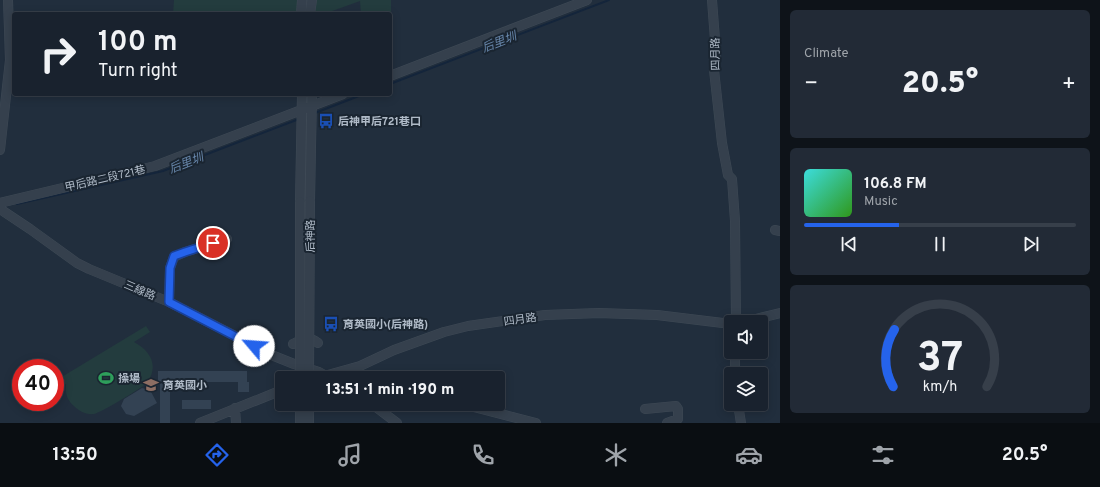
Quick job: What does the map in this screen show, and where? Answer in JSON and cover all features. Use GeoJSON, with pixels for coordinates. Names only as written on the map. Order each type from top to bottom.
{"type":"FeatureCollection","features":[{"type":"Feature","properties":{"kind":"street"},"geometry":{"type":"LineString","coordinates":[[0,150],[10,60],[8,0]]}},
{"type":"Feature","properties":{"kind":"street"},"geometry":{"type":"LineString","coordinates":[[296,12],[297,0]]}},
{"type":"Feature","properties":{"kind":"street"},"geometry":{"type":"LineString","coordinates":[[301,12],[302,0]]}},
{"type":"Feature","properties":{"kind":"street"},"geometry":{"type":"LineString","coordinates":[[310,12],[312,0]]}},
{"type":"Feature","properties":{"kind":"street"},"geometry":{"type":"LineString","coordinates":[[317,12],[318,0]]}},
{"type":"Feature","properties":{"kind":"street"},"geometry":{"type":"LineString","coordinates":[[392,75],[566,4],[587,0]]}},
{"type":"Feature","properties":{"kind":"street","name":"四月路"},"geometry":{"type":"LineString","coordinates":[[712,0],[716,53],[714,70],[718,109],[728,175],[732,179],[735,221],[736,315]]}},
{"type":"Feature","properties":{"kind":"street","name":"后神路"},"geometry":{"type":"LineString","coordinates":[[300,371],[300,202],[302,96]]}},
{"type":"Feature","properties":{"kind":"street","name":"后神路"},"geometry":{"type":"LineString","coordinates":[[309,371],[310,150],[312,96]]}},
{"type":"Feature","properties":{"kind":"street","name":"甲后路二段721巷"},"geometry":{"type":"LineString","coordinates":[[0,203],[155,166],[338,96]]}},
{"type":"Feature","properties":{"kind":"street","name":"三線路"},"geometry":{"type":"LineString","coordinates":[[0,209],[77,263],[169,302],[244,342],[294,364],[315,371]]}},
{"type":"Feature","properties":{"kind":"street"},"geometry":{"type":"LineString","coordinates":[[169,302],[170,268],[174,256],[227,239]]}},
{"type":"Feature","properties":{"kind":"street","name":"四月路"},"geometry":{"type":"LineString","coordinates":[[344,371],[360,366],[394,350],[444,332],[468,326],[545,315],[599,313],[657,315],[724,323]]}},
{"type":"Feature","properties":{"kind":"street"},"geometry":{"type":"LineString","coordinates":[[768,316],[780,313]]}},
{"type":"Feature","properties":{"kind":"street"},"geometry":{"type":"LineString","coordinates":[[293,344],[304,338],[312,338],[318,343]]}},
{"type":"Feature","properties":{"kind":"street"},"geometry":{"type":"LineString","coordinates":[[200,423],[275,393]]}},
{"type":"Feature","properties":{"kind":"street"},"geometry":{"type":"LineString","coordinates":[[645,409],[676,406],[678,409],[678,419],[667,423]]}},
{"type":"Feature","properties":{"kind":"street"},"geometry":{"type":"LineString","coordinates":[[235,408],[236,423]]}},
{"type":"Feature","properties":{"kind":"street"},"geometry":{"type":"LineString","coordinates":[[300,411],[300,423]]}},
{"type":"Feature","properties":{"kind":"street"},"geometry":{"type":"LineString","coordinates":[[309,411],[309,423]]}},
{"type":"Feature","properties":{"kind":"street"},"geometry":{"type":"LineString","coordinates":[[381,411],[397,423]]}},
{"type":"Feature","properties":{"kind":"street"},"geometry":{"type":"LineString","coordinates":[[489,411],[536,423]]}},
{"type":"Feature","properties":{"kind":"street"},"geometry":{"type":"LineString","coordinates":[[739,411],[741,423]]}},
{"type":"Feature","properties":{"kind":"green space"},"geometry":{"type":"Polygon","coordinates":[[[174,0],[391,0],[391,12],[361,12],[360,1],[330,12],[173,12],[174,0]]]}},
{"type":"Feature","properties":{"kind":"green space"},"geometry":{"type":"Polygon","coordinates":[[[146,326],[150,332],[134,342],[149,354],[153,365],[151,377],[147,383],[137,390],[105,409],[91,414],[80,411],[76,408],[68,399],[66,384],[64,385],[64,376],[146,326]]]}},
{"type":"Feature","properties":{"kind":"building"},"geometry":{"type":"Polygon","coordinates":[[[158,371],[247,371],[249,392],[238,392],[238,382],[170,382],[170,423],[160,423],[160,382],[158,382],[158,371]]]}},
{"type":"Feature","properties":{"kind":"building"},"geometry":{"type":"Polygon","coordinates":[[[142,388],[150,390],[157,403],[134,416],[126,414],[121,406],[124,399],[142,388]]]}},
{"type":"Feature","properties":{"kind":"building"},"geometry":{"type":"Polygon","coordinates":[[[182,400],[211,400],[211,409],[182,409],[182,400]]]}},
{"type":"Feature","properties":{"kind":"waterway","name":"后里圳"},"geometry":{"type":"LineString","coordinates":[[392,83],[609,0]]}},
{"type":"Feature","properties":{"kind":"waterway","name":"后里圳"},"geometry":{"type":"LineString","coordinates":[[315,113],[359,96]]}},
{"type":"Feature","properties":{"kind":"waterway","name":"后里圳"},"geometry":{"type":"LineString","coordinates":[[17,204],[163,171],[299,119]]}},
{"type":"Feature","properties":{"kind":"place","name":"后神甲后721巷口"},"geometry":{"type":"Point","coordinates":[326,121]}},
{"type":"Feature","properties":{"kind":"place","name":"育英國小(后神路)"},"geometry":{"type":"Point","coordinates":[331,324]}},
{"type":"Feature","properties":{"kind":"place","name":"操場"},"geometry":{"type":"Point","coordinates":[106,378]}},
{"type":"Feature","properties":{"kind":"place","name":"育英國小"},"geometry":{"type":"Point","coordinates":[151,385]}},
{"type":"Feature","properties":{"kind":"route"},"geometry":{"type":"LineString","coordinates":[[213,243],[174,256],[170,268],[169,302],[254,346]]}}]}
